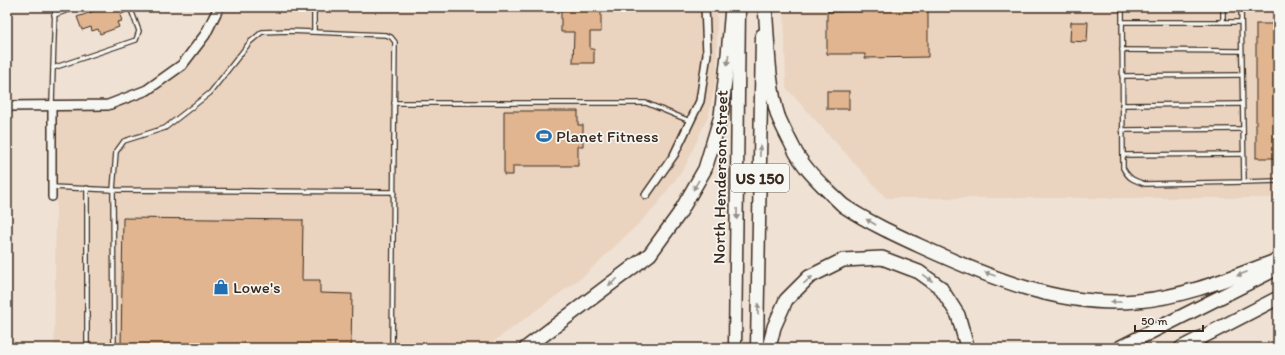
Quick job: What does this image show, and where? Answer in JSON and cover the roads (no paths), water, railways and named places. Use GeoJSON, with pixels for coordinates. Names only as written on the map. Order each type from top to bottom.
{"type":"FeatureCollection","features":[{"type":"Feature","properties":{"kind":"highway"},"geometry":{"type":"LineString","coordinates":[[526,348],[650,254],[679,214],[705,169],[721,116],[732,7]]}},
{"type":"Feature","properties":{"kind":"highway"},"geometry":{"type":"LineString","coordinates":[[763,7],[772,84],[778,116],[793,149],[812,176],[843,206],[883,228],[953,261],[1023,287],[1054,296],[1097,302],[1136,301],[1173,296],[1216,283],[1278,260]]}},
{"type":"Feature","properties":{"kind":"highway"},"geometry":{"type":"LineString","coordinates":[[769,348],[774,328],[786,300],[810,277],[843,260],[882,258],[919,272],[940,287],[958,315],[966,348]]}},
{"type":"Feature","properties":{"kind":"highway"},"geometry":{"type":"LineString","coordinates":[[1119,348],[1278,268]]}},
{"type":"Feature","properties":{"kind":"highway"},"geometry":{"type":"LineString","coordinates":[[1181,348],[1278,298]]}},
{"type":"Feature","properties":{"kind":"highway"},"geometry":{"type":"LineString","coordinates":[[1199,348],[1278,302]]}},
{"type":"Feature","properties":{"kind":"main road","name":"North Henderson Street"},"geometry":{"type":"LineString","coordinates":[[735,348],[739,7]]}},
{"type":"Feature","properties":{"kind":"main road","name":"US 150"},"geometry":{"type":"LineString","coordinates":[[757,348],[763,7]]}},
{"type":"Feature","properties":{"kind":"street"},"geometry":{"type":"LineString","coordinates":[[7,106],[108,105],[147,90],[182,65],[205,35],[219,7]]}},
{"type":"Feature","properties":{"kind":"street"},"geometry":{"type":"LineString","coordinates":[[646,194],[674,155],[700,101],[707,54],[705,7]]}},
{"type":"Feature","properties":{"kind":"street"},"geometry":{"type":"LineString","coordinates":[[52,106],[52,197]]}},
{"type":"Feature","properties":{"kind":"lane"},"geometry":{"type":"LineString","coordinates":[[52,106],[55,7]]}},
{"type":"Feature","properties":{"kind":"lane"},"geometry":{"type":"LineString","coordinates":[[54,15],[77,7]]}},
{"type":"Feature","properties":{"kind":"lane"},"geometry":{"type":"LineString","coordinates":[[53,68],[136,40],[140,31],[130,7]]}},
{"type":"Feature","properties":{"kind":"lane"},"geometry":{"type":"LineString","coordinates":[[314,7],[314,32]]}},
{"type":"Feature","properties":{"kind":"lane"},"geometry":{"type":"LineString","coordinates":[[1122,7],[1122,168],[1127,176],[1144,184],[1278,181]]}},
{"type":"Feature","properties":{"kind":"lane"},"geometry":{"type":"LineString","coordinates":[[1223,7],[1223,22]]}},
{"type":"Feature","properties":{"kind":"lane"},"geometry":{"type":"LineString","coordinates":[[1240,7],[1244,182]]}},
{"type":"Feature","properties":{"kind":"lane"},"geometry":{"type":"LineString","coordinates":[[1122,22],[1240,22]]}},
{"type":"Feature","properties":{"kind":"lane"},"geometry":{"type":"LineString","coordinates":[[114,348],[113,190],[116,152],[124,141],[165,128],[210,93],[250,42],[262,32],[314,32],[386,35],[391,37],[395,42],[392,348]]}},
{"type":"Feature","properties":{"kind":"lane"},"geometry":{"type":"LineString","coordinates":[[1122,50],[1241,51]]}},
{"type":"Feature","properties":{"kind":"lane"},"geometry":{"type":"LineString","coordinates":[[1122,76],[1242,76]]}},
{"type":"Feature","properties":{"kind":"lane"},"geometry":{"type":"LineString","coordinates":[[394,103],[646,103],[690,121]]}},
{"type":"Feature","properties":{"kind":"lane"},"geometry":{"type":"LineString","coordinates":[[1122,105],[1242,104]]}},
{"type":"Feature","properties":{"kind":"lane"},"geometry":{"type":"LineString","coordinates":[[1122,130],[1243,129]]}},
{"type":"Feature","properties":{"kind":"lane"},"geometry":{"type":"LineString","coordinates":[[1122,155],[1243,154]]}},
{"type":"Feature","properties":{"kind":"lane"},"geometry":{"type":"LineString","coordinates":[[52,186],[113,190],[394,192]]}},
{"type":"Feature","properties":{"kind":"lane"},"geometry":{"type":"LineString","coordinates":[[87,188],[87,348]]}},
{"type":"Feature","properties":{"kind":"place","name":"Planet Fitness"},"geometry":{"type":"Point","coordinates":[544,136]}},
{"type":"Feature","properties":{"kind":"place","name":"Lowe's"},"geometry":{"type":"Point","coordinates":[221,287]}}]}
